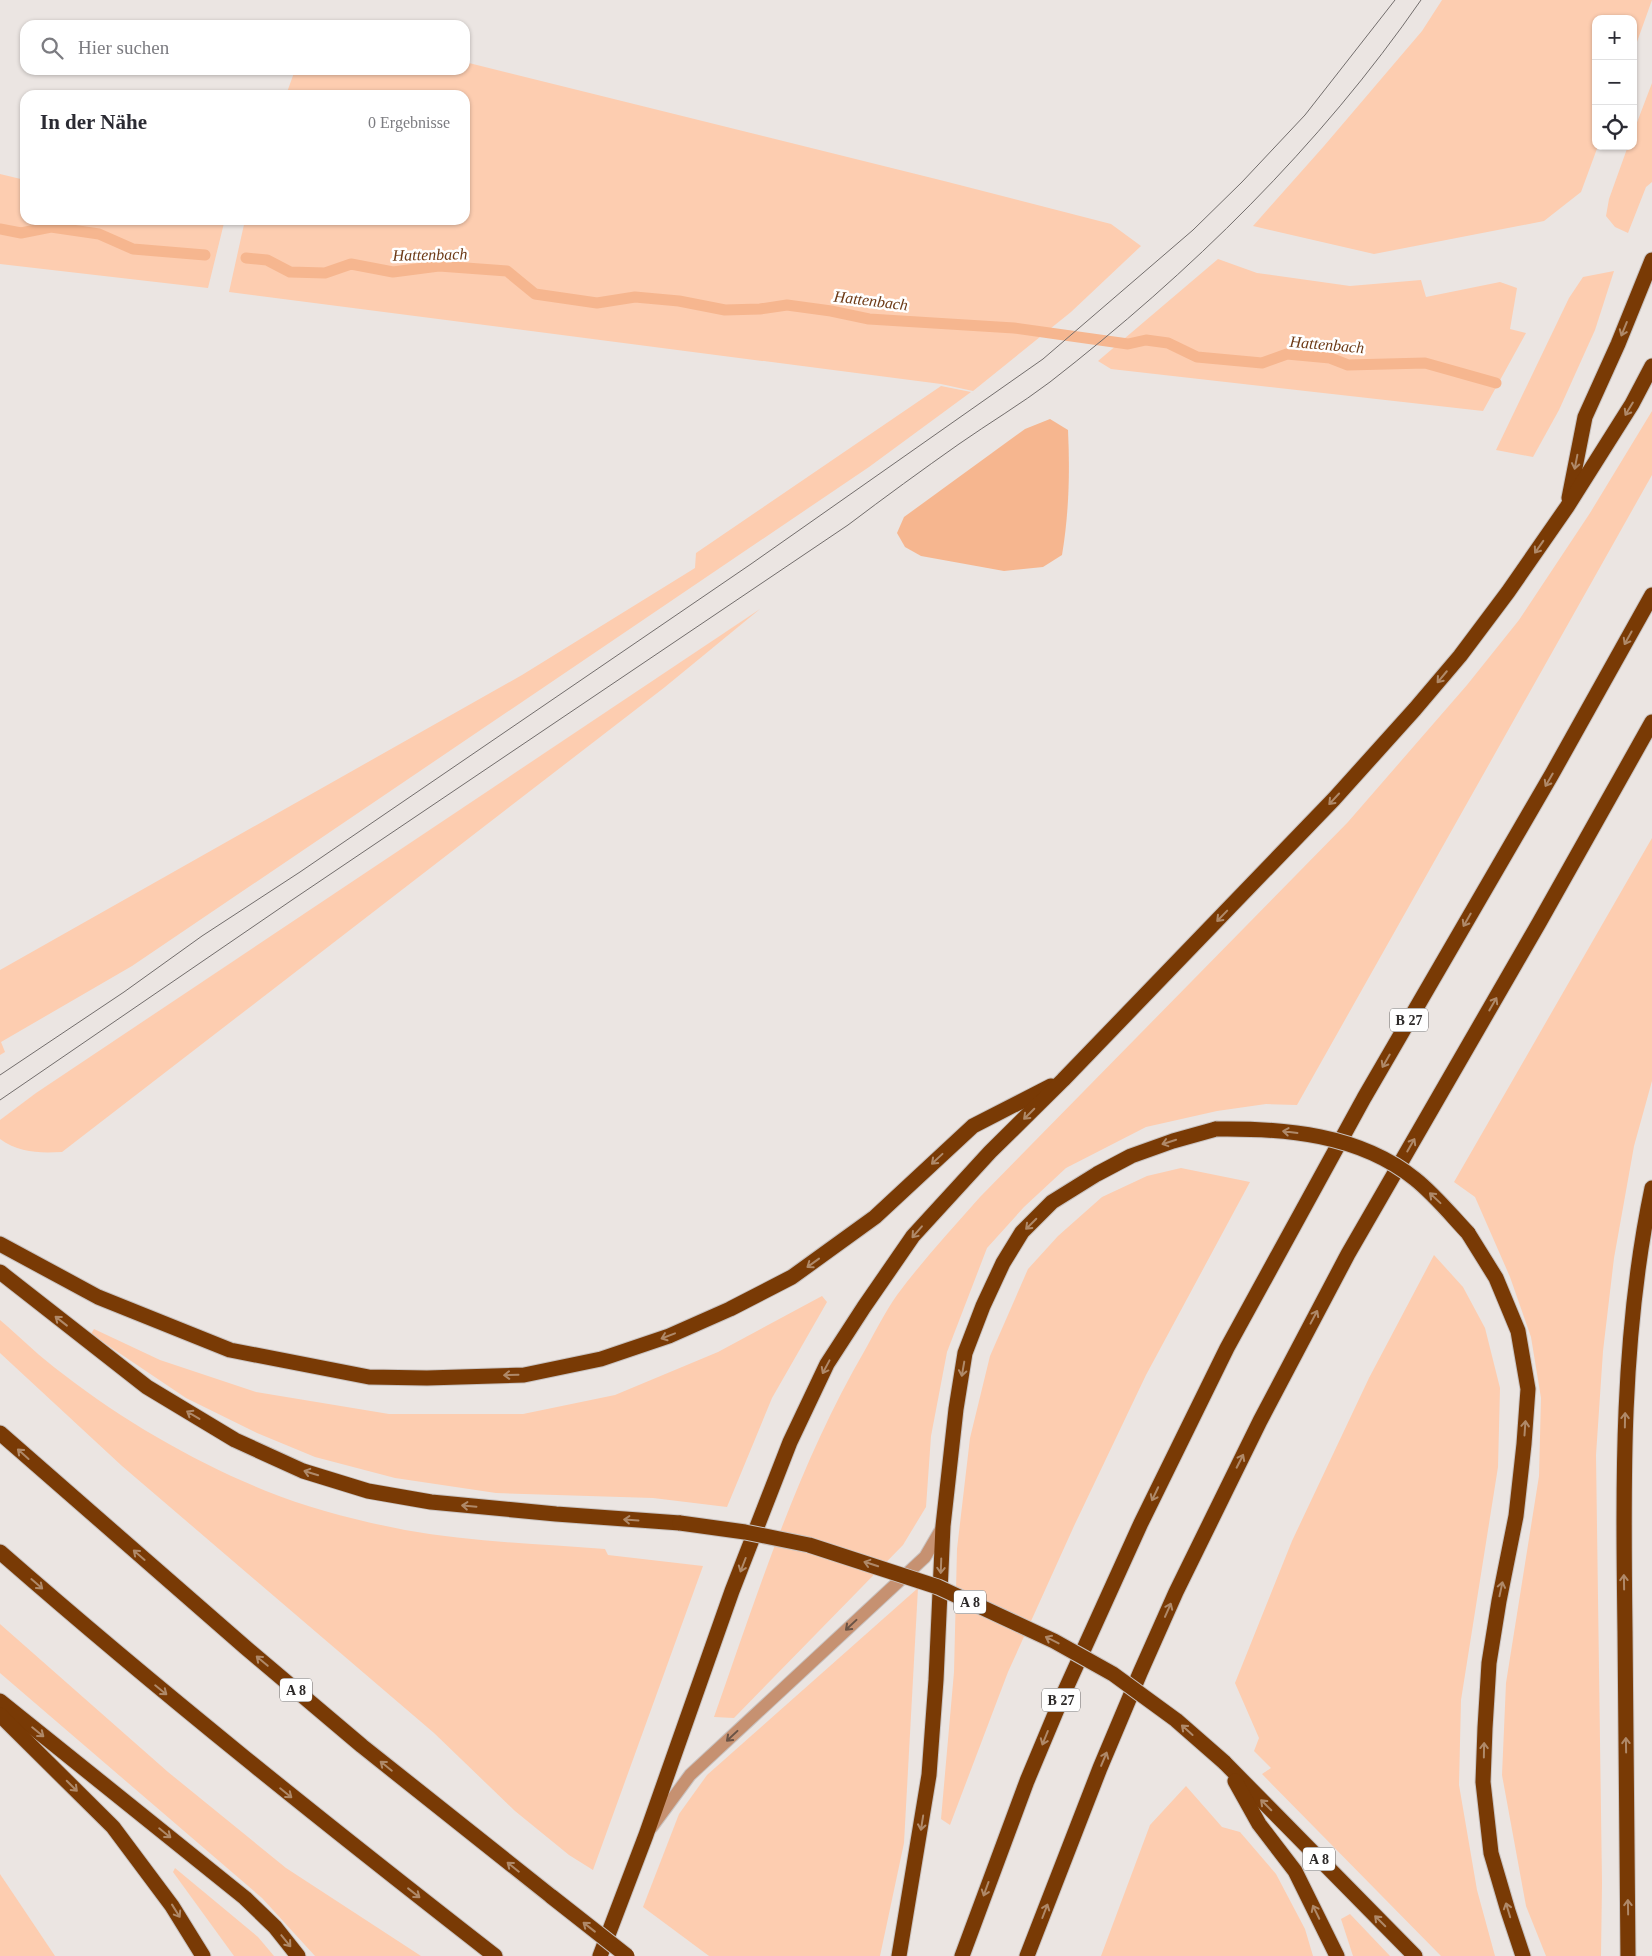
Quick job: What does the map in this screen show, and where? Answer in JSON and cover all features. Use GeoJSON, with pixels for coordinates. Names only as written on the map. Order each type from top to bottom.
{"type":"FeatureCollection","features":[{"type":"Feature","properties":{"kind":"highway"},"geometry":{"type":"LineString","coordinates":[[1567,507],[1585,417],[1618,344],[1652,260]]}},
{"type":"Feature","properties":{"kind":"highway"},"geometry":{"type":"LineString","coordinates":[[600,1956],[646,1835],[732,1591],[790,1442],[827,1364],[864,1307],[913,1236],[990,1152],[1063,1080],[1334,799],[1416,709],[1460,656],[1508,592],[1567,507],[1632,404],[1652,366]]}},
{"type":"Feature","properties":{"kind":"highway","name":"B 27"},"geometry":{"type":"LineString","coordinates":[[962,1956],[1027,1781],[1063,1695],[1148,1506],[1214,1373],[1364,1098],[1552,774],[1652,595]]}},
{"type":"Feature","properties":{"kind":"highway"},"geometry":{"type":"LineString","coordinates":[[1028,1956],[1100,1768],[1140,1673],[1176,1592],[1260,1421],[1348,1254],[1540,923],[1652,722]]}},
{"type":"Feature","properties":{"kind":"highway"},"geometry":{"type":"LineString","coordinates":[[0,1244],[98,1297],[230,1350],[370,1377],[427,1378],[524,1375],[601,1359],[669,1336],[730,1309],[792,1277],[875,1217],[973,1126],[1063,1080]]}},
{"type":"Feature","properties":{"kind":"highway"},"geometry":{"type":"LineString","coordinates":[[900,1956],[929,1775],[936,1680],[943,1526],[956,1409],[965,1353],[983,1306],[1003,1264],[1022,1232],[1052,1202],[1096,1174],[1131,1156],[1173,1141],[1216,1129],[1254,1128],[1331,1139],[1358,1147],[1414,1178],[1441,1203],[1468,1233],[1496,1278],[1518,1331],[1528,1389],[1524,1444],[1516,1516],[1489,1663],[1483,1782],[1491,1853],[1508,1911],[1524,1956]]}},
{"type":"Feature","properties":{"kind":"highway"},"geometry":{"type":"LineString","coordinates":[[1628,1956],[1623,1497],[1625,1394],[1635,1294],[1652,1188]]}},
{"type":"Feature","properties":{"kind":"highway","name":"A 8"},"geometry":{"type":"LineString","coordinates":[[0,1272],[147,1387],[235,1440],[303,1471],[368,1491],[430,1502],[680,1523],[745,1532],[809,1545],[938,1586],[1054,1640],[1113,1674],[1176,1720],[1224,1762],[1414,1956]]}},
{"type":"Feature","properties":{"kind":"highway","name":"A 8"},"geometry":{"type":"LineString","coordinates":[[0,1433],[223,1628],[362,1746],[626,1956]]}},
{"type":"Feature","properties":{"kind":"highway"},"geometry":{"type":"LineString","coordinates":[[0,1552],[106,1645],[301,1804],[495,1956]]}},
{"type":"Feature","properties":{"kind":"highway"},"geometry":{"type":"LineString","coordinates":[[0,1701],[245,1898],[275,1927],[298,1956]]}},
{"type":"Feature","properties":{"kind":"highway"},"geometry":{"type":"LineString","coordinates":[[0,1715],[113,1827],[172,1906],[203,1956]]}},
{"type":"Feature","properties":{"kind":"highway"},"geometry":{"type":"LineString","coordinates":[[1224,1762],[1259,1824],[1295,1871],[1337,1956]]}},
{"type":"Feature","properties":{"kind":"lane"},"geometry":{"type":"LineString","coordinates":[[646,1835],[690,1775],[925,1556],[943,1526]]}},
{"type":"Feature","properties":{"kind":"shaded area"},"geometry":{"type":"Polygon","coordinates":[[[1442,0],[1652,0],[1637,42],[1637,15],[1592,15],[1592,150],[1597,150],[1581,192],[1544,221],[1374,254],[1253,226],[1324,146],[1422,31],[1442,0]]]}},
{"type":"Feature","properties":{"kind":"shaded area"},"geometry":{"type":"Polygon","coordinates":[[[470,63],[1111,224],[1141,246],[1071,312],[973,391],[941,384],[229,292],[244,225],[470,225],[470,90],[288,90],[293,75],[470,75],[470,63]]]}},
{"type":"Feature","properties":{"kind":"shaded area"},"geometry":{"type":"Polygon","coordinates":[[[1652,83],[1652,182],[1646,187],[1628,233],[1615,227],[1606,216],[1609,199],[1627,150],[1637,150],[1637,122],[1652,83]]]}},
{"type":"Feature","properties":{"kind":"shaded area"},"geometry":{"type":"Polygon","coordinates":[[[0,174],[20,179],[20,225],[224,225],[208,288],[0,264],[0,174]]]}},
{"type":"Feature","properties":{"kind":"shaded area"},"geometry":{"type":"Polygon","coordinates":[[[1218,259],[1257,273],[1350,286],[1421,280],[1426,297],[1500,282],[1517,288],[1510,329],[1526,333],[1483,411],[1111,369],[1098,361],[1218,259]]]}},
{"type":"Feature","properties":{"kind":"shaded area"},"geometry":{"type":"Polygon","coordinates":[[[1614,271],[1595,330],[1559,410],[1533,457],[1496,450],[1569,298],[1583,277],[1614,271]]]}},
{"type":"Feature","properties":{"kind":"shaded area"},"geometry":{"type":"Polygon","coordinates":[[[941,386],[971,392],[869,467],[132,966],[1,1042],[5,1052],[0,1055],[0,970],[522,675],[695,568],[696,553],[941,386]]]}},
{"type":"Feature","properties":{"kind":"shaded area"},"geometry":{"type":"Polygon","coordinates":[[[1652,411],[1652,475],[1297,1105],[1266,1104],[1217,1111],[1146,1127],[1066,1168],[1024,1207],[987,1248],[947,1352],[931,1436],[926,1507],[903,1545],[734,1718],[714,1717],[763,1576],[799,1484],[841,1394],[880,1322],[897,1295],[927,1257],[980,1197],[1348,822],[1467,685],[1519,620],[1590,513],[1652,411]]]}},
{"type":"Feature","properties":{"kind":"shaded area"},"geometry":{"type":"Polygon","coordinates":[[[1050,419],[1068,430],[1068,492],[1062,555],[1043,567],[1004,571],[921,556],[905,547],[897,533],[904,517],[1025,429],[1050,419]]]}},
{"type":"Feature","properties":{"kind":"shaded area"},"geometry":{"type":"Polygon","coordinates":[[[760,609],[665,687],[62,1152],[22,1150],[0,1139],[0,1120],[36,1093],[760,609]]]}},
{"type":"Feature","properties":{"kind":"shaded area"},"geometry":{"type":"Polygon","coordinates":[[[1652,838],[1652,1081],[1634,1146],[1614,1258],[1603,1351],[1596,1455],[1602,1883],[1601,1956],[1546,1956],[1526,1906],[1502,1775],[1506,1683],[1539,1476],[1541,1398],[1531,1337],[1510,1277],[1475,1197],[1454,1182],[1652,838]]]}},
{"type":"Feature","properties":{"kind":"shaded area"},"geometry":{"type":"Polygon","coordinates":[[[1181,1168],[1250,1182],[1146,1375],[1074,1526],[1008,1672],[950,1825],[941,1819],[954,1672],[957,1549],[970,1438],[990,1356],[1028,1269],[1058,1236],[1102,1197],[1147,1176],[1181,1168]]]}},
{"type":"Feature","properties":{"kind":"shaded area"},"geometry":{"type":"Polygon","coordinates":[[[1434,1255],[1463,1287],[1485,1328],[1500,1388],[1498,1467],[1461,1700],[1459,1785],[1477,1890],[1495,1956],[1441,1956],[1262,1774],[1271,1768],[1254,1751],[1259,1738],[1235,1683],[1292,1541],[1369,1378],[1434,1255]]]}},
{"type":"Feature","properties":{"kind":"shaded area"},"geometry":{"type":"Polygon","coordinates":[[[822,1296],[827,1302],[772,1398],[727,1507],[653,1498],[496,1493],[395,1478],[315,1457],[257,1433],[186,1398],[91,1334],[94,1329],[160,1360],[256,1392],[389,1414],[523,1414],[615,1395],[718,1352],[822,1296]]]}},
{"type":"Feature","properties":{"kind":"shaded area"},"geometry":{"type":"Polygon","coordinates":[[[0,1320],[39,1355],[87,1392],[161,1440],[239,1480],[317,1509],[430,1534],[505,1542],[605,1549],[608,1555],[703,1566],[593,1870],[569,1855],[515,1811],[434,1733],[122,1466],[0,1353],[0,1320]]]}},
{"type":"Feature","properties":{"kind":"shaded area"},"geometry":{"type":"Polygon","coordinates":[[[918,1588],[904,1843],[880,1956],[709,1956],[643,1907],[679,1814],[707,1775],[918,1588]]]}},
{"type":"Feature","properties":{"kind":"shaded area"},"geometry":{"type":"Polygon","coordinates":[[[0,1624],[168,1772],[286,1868],[421,1956],[315,1956],[262,1898],[0,1673],[0,1624]]]}},
{"type":"Feature","properties":{"kind":"shaded area"},"geometry":{"type":"Polygon","coordinates":[[[1186,1786],[1222,1827],[1240,1832],[1276,1874],[1305,1929],[1313,1956],[1101,1956],[1150,1825],[1186,1786]]]}},
{"type":"Feature","properties":{"kind":"shaded area"},"geometry":{"type":"Polygon","coordinates":[[[175,1868],[258,1937],[274,1956],[234,1956],[173,1872],[175,1868]]]}},
{"type":"Feature","properties":{"kind":"shaded area"},"geometry":{"type":"Polygon","coordinates":[[[0,1874],[55,1956],[0,1956],[0,1874]]]}},
{"type":"Feature","properties":{"kind":"shaded area"},"geometry":{"type":"Polygon","coordinates":[[[1350,1914],[1390,1956],[1353,1956],[1341,1919],[1350,1914]]]}},
{"type":"Feature","properties":{"kind":"waterway","name":"Hattenbach"},"geometry":{"type":"LineString","coordinates":[[0,229],[21,233],[51,227],[99,234],[133,249],[205,255]]}},
{"type":"Feature","properties":{"kind":"waterway","name":"Hattenbach"},"geometry":{"type":"LineString","coordinates":[[246,258],[267,260],[290,272],[325,273],[351,264],[393,272],[439,266],[507,271],[535,294],[597,303],[635,297],[679,301],[725,310],[760,309],[787,305],[869,319],[1014,328],[1128,344],[1146,340],[1168,343],[1197,357],[1262,363],[1287,354],[1330,358],[1348,365],[1425,363],[1496,383]]}},
{"type":"Feature","properties":{"kind":"tram line"},"geometry":{"type":"LineString","coordinates":[[0,1075],[751,564],[1043,359],[1193,230],[1242,182],[1305,115],[1395,0]]}},
{"type":"Feature","properties":{"kind":"tram line"},"geometry":{"type":"LineString","coordinates":[[0,1100],[292,900],[848,525],[970,436],[1050,382],[1153,297],[1250,205],[1340,106],[1382,54],[1421,0]]}}]}
